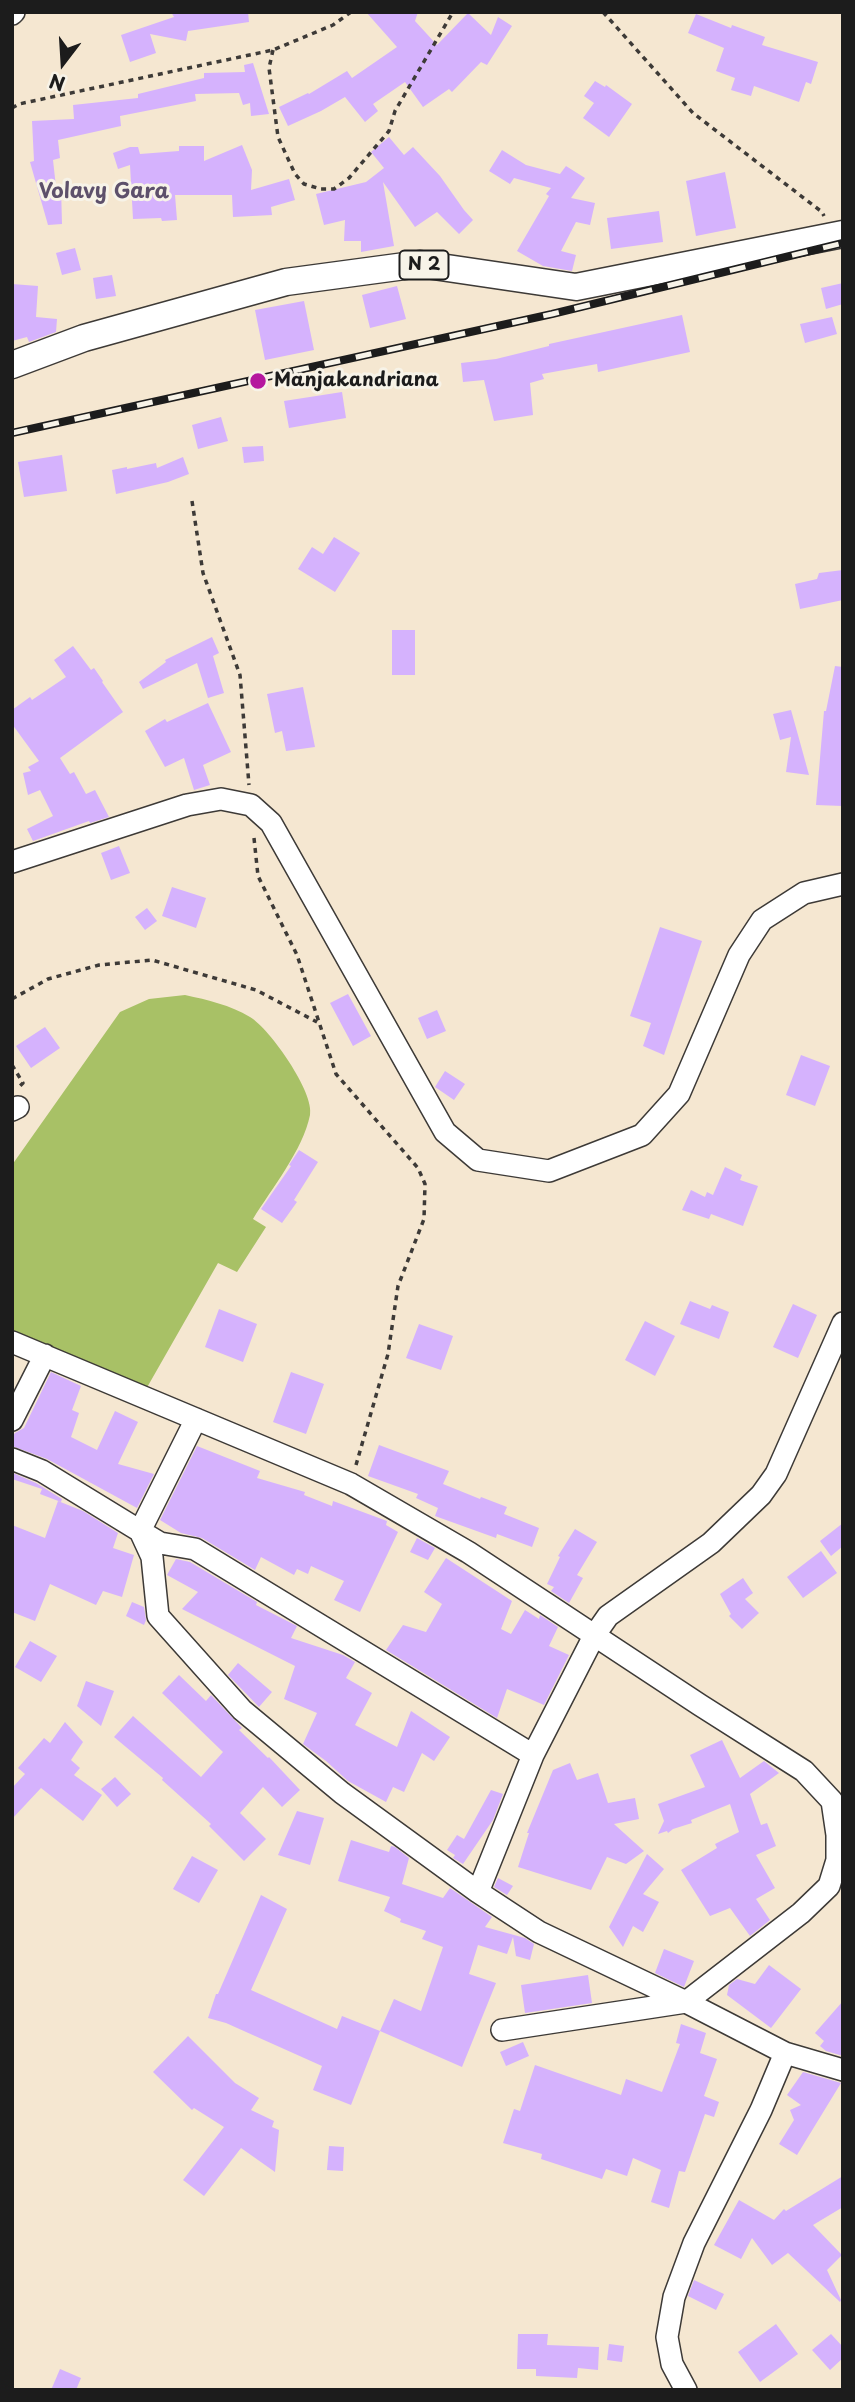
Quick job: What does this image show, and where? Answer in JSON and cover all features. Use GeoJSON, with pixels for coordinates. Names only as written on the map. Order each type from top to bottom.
{"type":"FeatureCollection","features":[{"type":"Feature","properties":{"kind":"main road","name":"N 2"},"geometry":{"type":"LineString","coordinates":[[12,365],[84,338],[286,282],[420,264],[576,287],[837,235]]}},
{"type":"Feature","properties":{"kind":"street"},"geometry":{"type":"LineString","coordinates":[[12,862],[187,805],[221,799],[251,805],[271,823],[445,1132],[478,1160],[549,1171],[642,1135],[679,1094],[739,955],[762,920],[804,893],[843,884]]}},
{"type":"Feature","properties":{"kind":"street"},"geometry":{"type":"LineString","coordinates":[[478,1892],[533,1755],[594,1636],[608,1616],[711,1543],[761,1496],[776,1474],[843,1323]]}},
{"type":"Feature","properties":{"kind":"street"},"geometry":{"type":"LineString","coordinates":[[12,1342],[351,1484],[468,1552],[804,1771],[832,1801],[837,1835],[836,1891],[801,1913],[686,2002],[502,2030]]}},
{"type":"Feature","properties":{"kind":"street"},"geometry":{"type":"LineString","coordinates":[[12,1420],[45,1355]]}},
{"type":"Feature","properties":{"kind":"street"},"geometry":{"type":"LineString","coordinates":[[140,1531],[196,1419]]}},
{"type":"Feature","properties":{"kind":"street"},"geometry":{"type":"LineString","coordinates":[[12,1459],[43,1471],[160,1543],[195,1549],[533,1755]]}},
{"type":"Feature","properties":{"kind":"street"},"geometry":{"type":"LineString","coordinates":[[140,1531],[152,1557],[158,1616],[242,1710],[342,1793],[478,1892],[539,1932],[785,2053],[843,2070]]}},
{"type":"Feature","properties":{"kind":"street"},"geometry":{"type":"LineString","coordinates":[[686,2390],[672,2364],[667,2337],[674,2297],[694,2244],[761,2110],[785,2053]]}},
{"type":"Feature","properties":{"kind":"path"},"geometry":{"type":"LineString","coordinates":[[12,108],[19,104],[273,50],[333,25],[351,12]]}},
{"type":"Feature","properties":{"kind":"path"},"geometry":{"type":"LineString","coordinates":[[273,50],[270,68],[278,137],[295,174],[304,184],[321,189],[334,189],[349,178],[389,131],[395,111],[453,12]]}},
{"type":"Feature","properties":{"kind":"path"},"geometry":{"type":"LineString","coordinates":[[603,12],[693,113],[822,212],[837,235]]}},
{"type":"Feature","properties":{"kind":"path"},"geometry":{"type":"LineString","coordinates":[[191,501],[202,573],[240,675],[258,876],[297,955],[336,1074],[418,1168],[425,1184],[424,1219],[398,1286],[388,1354],[351,1484]]}},
{"type":"Feature","properties":{"kind":"path"},"geometry":{"type":"LineString","coordinates":[[12,999],[48,979],[99,965],[152,960],[256,990],[319,1023]]}},
{"type":"Feature","properties":{"kind":"path"},"geometry":{"type":"LineString","coordinates":[[12,1065],[23,1083],[16,1102]]}},
{"type":"Feature","properties":{"kind":"green space"},"geometry":{"type":"Polygon","coordinates":[[[185,995],[227,1006],[259,1024],[279,1047],[298,1077],[306,1092],[310,1115],[294,1155],[253,1219],[266,1227],[237,1272],[218,1263],[145,1391],[12,1334],[12,1165],[120,1012],[149,999],[185,995]]]}},
{"type":"Feature","properties":{"kind":"building"},"geometry":{"type":"Polygon","coordinates":[[[171,12],[248,12],[249,22],[188,31],[186,41],[150,34],[156,53],[130,62],[121,35],[174,17],[171,12]]]}},
{"type":"Feature","properties":{"kind":"building"},"geometry":{"type":"Polygon","coordinates":[[[366,12],[418,12],[415,21],[437,45],[468,13],[491,35],[498,17],[512,26],[487,65],[481,62],[452,92],[449,89],[423,107],[405,82],[373,104],[378,111],[365,122],[345,97],[288,126],[279,107],[309,94],[347,71],[352,78],[397,47],[366,12]]]}},
{"type":"Feature","properties":{"kind":"building"},"geometry":{"type":"Polygon","coordinates":[[[696,14],[731,28],[732,25],[765,37],[762,45],[818,62],[811,84],[806,82],[799,102],[754,86],[751,96],[731,90],[735,78],[716,71],[724,48],[688,33],[696,14]]]}},
{"type":"Feature","properties":{"kind":"building"},"geometry":{"type":"Polygon","coordinates":[[[253,63],[269,114],[251,116],[250,103],[243,105],[239,93],[195,94],[196,101],[120,116],[121,126],[58,140],[60,158],[53,160],[56,187],[61,187],[62,224],[48,225],[30,162],[34,161],[32,121],[74,119],[73,105],[138,98],[138,94],[204,78],[204,73],[245,72],[244,65],[253,63]]]}},
{"type":"Feature","properties":{"kind":"building"},"geometry":{"type":"Polygon","coordinates":[[[595,81],[605,87],[606,85],[632,104],[609,137],[583,118],[594,103],[584,96],[595,81]]]}},
{"type":"Feature","properties":{"kind":"building"},"geometry":{"type":"Polygon","coordinates":[[[389,137],[404,155],[413,147],[440,176],[473,220],[459,234],[437,212],[415,227],[383,182],[394,246],[361,252],[361,241],[344,241],[345,220],[324,225],[316,194],[366,182],[384,168],[371,152],[389,137]]]}},
{"type":"Feature","properties":{"kind":"building"},"geometry":{"type":"Polygon","coordinates":[[[242,145],[252,170],[251,190],[289,179],[295,200],[271,207],[272,215],[233,217],[232,195],[175,195],[177,220],[133,219],[130,165],[118,169],[113,153],[130,147],[138,147],[140,154],[179,151],[179,146],[204,146],[204,161],[242,145]]]}},
{"type":"Feature","properties":{"kind":"building"},"geometry":{"type":"Polygon","coordinates":[[[502,150],[526,165],[560,174],[566,166],[585,178],[571,198],[595,203],[590,225],[576,222],[561,251],[576,255],[572,271],[543,266],[517,251],[551,188],[514,178],[510,184],[489,171],[502,150]]]}},
{"type":"Feature","properties":{"kind":"building"},"geometry":{"type":"Polygon","coordinates":[[[725,172],[736,228],[696,236],[686,181],[725,172]]]}},
{"type":"Feature","properties":{"kind":"building"},"geometry":{"type":"Polygon","coordinates":[[[659,211],[663,242],[611,249],[607,218],[659,211]]]}},
{"type":"Feature","properties":{"kind":"building"},"geometry":{"type":"Polygon","coordinates":[[[75,248],[81,270],[62,275],[56,253],[75,248]]]}},
{"type":"Feature","properties":{"kind":"building"},"geometry":{"type":"Polygon","coordinates":[[[112,275],[116,296],[96,299],[93,278],[112,275]]]}},
{"type":"Feature","properties":{"kind":"building"},"geometry":{"type":"Polygon","coordinates":[[[843,283],[843,304],[826,309],[821,288],[843,283]]]}},
{"type":"Feature","properties":{"kind":"building"},"geometry":{"type":"Polygon","coordinates":[[[12,284],[38,286],[36,317],[57,319],[56,332],[29,342],[27,337],[12,341],[12,284]]]}},
{"type":"Feature","properties":{"kind":"building"},"geometry":{"type":"Polygon","coordinates":[[[397,286],[406,319],[370,328],[362,295],[397,286]]]}},
{"type":"Feature","properties":{"kind":"building"},"geometry":{"type":"Polygon","coordinates":[[[304,301],[314,350],[265,360],[255,310],[304,301]]]}},
{"type":"Feature","properties":{"kind":"building"},"geometry":{"type":"Polygon","coordinates":[[[682,315],[690,352],[598,372],[597,364],[542,374],[544,379],[530,383],[533,415],[494,421],[484,380],[463,382],[461,363],[496,359],[549,344],[682,315]]]}},
{"type":"Feature","properties":{"kind":"building"},"geometry":{"type":"Polygon","coordinates":[[[832,317],[837,334],[805,343],[800,324],[832,317]]]}},
{"type":"Feature","properties":{"kind":"building"},"geometry":{"type":"Polygon","coordinates":[[[342,392],[346,418],[289,428],[284,401],[342,392]]]}},
{"type":"Feature","properties":{"kind":"building"},"geometry":{"type":"Polygon","coordinates":[[[221,417],[228,441],[198,449],[192,425],[221,417]]]}},
{"type":"Feature","properties":{"kind":"building"},"geometry":{"type":"Polygon","coordinates":[[[263,446],[264,461],[244,463],[242,447],[263,446]]]}},
{"type":"Feature","properties":{"kind":"building"},"geometry":{"type":"Polygon","coordinates":[[[62,455],[67,491],[24,497],[18,462],[62,455]]]}},
{"type":"Feature","properties":{"kind":"building"},"geometry":{"type":"Polygon","coordinates":[[[183,457],[189,474],[168,482],[116,494],[112,470],[156,463],[157,468],[183,457]]]}},
{"type":"Feature","properties":{"kind":"building"},"geometry":{"type":"Polygon","coordinates":[[[334,537],[360,553],[335,592],[298,569],[312,547],[323,554],[334,537]]]}},
{"type":"Feature","properties":{"kind":"building"},"geometry":{"type":"Polygon","coordinates":[[[843,570],[843,600],[800,609],[795,584],[817,579],[819,573],[843,570]]]}},
{"type":"Feature","properties":{"kind":"building"},"geometry":{"type":"Polygon","coordinates":[[[392,630],[415,630],[415,675],[392,675],[392,630]]]}},
{"type":"Feature","properties":{"kind":"building"},"geometry":{"type":"Polygon","coordinates":[[[212,637],[219,653],[213,656],[224,693],[208,698],[197,663],[143,689],[139,682],[166,662],[165,660],[212,637]]]}},
{"type":"Feature","properties":{"kind":"building"},"geometry":{"type":"Polygon","coordinates":[[[73,646],[91,670],[94,668],[123,712],[60,758],[70,774],[74,772],[86,794],[95,790],[109,817],[90,823],[89,821],[33,841],[27,829],[53,816],[40,790],[28,795],[23,773],[31,771],[28,767],[39,761],[12,724],[12,710],[66,677],[54,660],[73,646]]]}},
{"type":"Feature","properties":{"kind":"building"},"geometry":{"type":"Polygon","coordinates":[[[835,666],[843,667],[843,806],[816,805],[824,711],[835,666]]]}},
{"type":"Feature","properties":{"kind":"building"},"geometry":{"type":"Polygon","coordinates":[[[303,687],[315,747],[286,751],[282,731],[275,733],[267,694],[303,687]]]}},
{"type":"Feature","properties":{"kind":"building"},"geometry":{"type":"Polygon","coordinates":[[[208,703],[231,752],[203,765],[210,785],[194,790],[184,758],[165,767],[145,731],[165,719],[167,722],[208,703]]]}},
{"type":"Feature","properties":{"kind":"building"},"geometry":{"type":"Polygon","coordinates":[[[791,710],[809,775],[786,772],[791,737],[780,740],[773,714],[791,710]]]}},
{"type":"Feature","properties":{"kind":"building"},"geometry":{"type":"Polygon","coordinates":[[[119,846],[130,873],[111,880],[101,853],[119,846]]]}},
{"type":"Feature","properties":{"kind":"building"},"geometry":{"type":"Polygon","coordinates":[[[172,887],[206,898],[196,928],[162,916],[172,887]]]}},
{"type":"Feature","properties":{"kind":"building"},"geometry":{"type":"Polygon","coordinates":[[[147,908],[157,921],[145,930],[135,917],[147,908]]]}},
{"type":"Feature","properties":{"kind":"building"},"geometry":{"type":"Polygon","coordinates":[[[660,927],[702,941],[664,1055],[643,1046],[651,1023],[630,1016],[660,927]]]}},
{"type":"Feature","properties":{"kind":"building"},"geometry":{"type":"Polygon","coordinates":[[[348,994],[371,1036],[353,1046],[330,1003],[348,994]]]}},
{"type":"Feature","properties":{"kind":"building"},"geometry":{"type":"Polygon","coordinates":[[[437,1010],[446,1031],[427,1039],[418,1018],[437,1010]]]}},
{"type":"Feature","properties":{"kind":"building"},"geometry":{"type":"Polygon","coordinates":[[[45,1027],[60,1048],[31,1068],[16,1046],[45,1027]]]}},
{"type":"Feature","properties":{"kind":"building"},"geometry":{"type":"Polygon","coordinates":[[[801,1055],[830,1066],[815,1106],[786,1095],[801,1055]]]}},
{"type":"Feature","properties":{"kind":"building"},"geometry":{"type":"Polygon","coordinates":[[[445,1071],[465,1084],[454,1100],[435,1087],[445,1071]]]}},
{"type":"Feature","properties":{"kind":"building"},"geometry":{"type":"Polygon","coordinates":[[[299,1150],[318,1162],[294,1200],[297,1202],[282,1223],[261,1209],[299,1150]]]}},
{"type":"Feature","properties":{"kind":"building"},"geometry":{"type":"Polygon","coordinates":[[[725,1167],[742,1175],[740,1180],[758,1186],[743,1226],[711,1214],[709,1219],[682,1210],[691,1190],[705,1197],[707,1192],[713,1195],[725,1167]]]}},
{"type":"Feature","properties":{"kind":"building"},"geometry":{"type":"Polygon","coordinates":[[[690,1301],[710,1309],[712,1305],[729,1312],[719,1339],[680,1324],[690,1301]]]}},
{"type":"Feature","properties":{"kind":"building"},"geometry":{"type":"Polygon","coordinates":[[[793,1304],[817,1315],[798,1358],[773,1347],[793,1304]]]}},
{"type":"Feature","properties":{"kind":"building"},"geometry":{"type":"Polygon","coordinates":[[[219,1309],[257,1324],[243,1362],[205,1347],[219,1309]]]}},
{"type":"Feature","properties":{"kind":"building"},"geometry":{"type":"Polygon","coordinates":[[[645,1321],[675,1336],[655,1376],[625,1360],[645,1321]]]}},
{"type":"Feature","properties":{"kind":"building"},"geometry":{"type":"Polygon","coordinates":[[[419,1324],[453,1336],[441,1370],[406,1358],[419,1324]]]}},
{"type":"Feature","properties":{"kind":"building"},"geometry":{"type":"Polygon","coordinates":[[[51,1372],[81,1386],[72,1410],[79,1413],[71,1437],[97,1450],[115,1411],[138,1422],[118,1464],[154,1474],[137,1508],[47,1459],[12,1446],[12,1437],[24,1428],[51,1372]]]}},
{"type":"Feature","properties":{"kind":"building"},"geometry":{"type":"Polygon","coordinates":[[[291,1372],[324,1384],[306,1434],[273,1422],[291,1372]]]}},
{"type":"Feature","properties":{"kind":"building"},"geometry":{"type":"Polygon","coordinates":[[[379,1445],[449,1471],[443,1484],[507,1507],[504,1514],[539,1528],[532,1547],[497,1534],[496,1538],[435,1516],[438,1508],[416,1498],[418,1494],[368,1476],[379,1445]]]}},
{"type":"Feature","properties":{"kind":"building"},"geometry":{"type":"Polygon","coordinates":[[[197,1446],[260,1471],[257,1478],[305,1492],[304,1495],[332,1506],[333,1501],[387,1521],[386,1525],[398,1532],[360,1612],[334,1600],[344,1581],[311,1566],[308,1574],[297,1569],[294,1575],[261,1557],[255,1570],[202,1538],[181,1533],[160,1520],[197,1446]]]}},
{"type":"Feature","properties":{"kind":"building"},"geometry":{"type":"Polygon","coordinates":[[[13,1473],[36,1483],[62,1499],[61,1502],[40,1494],[42,1489],[12,1479],[13,1473]]]}},
{"type":"Feature","properties":{"kind":"building"},"geometry":{"type":"Polygon","coordinates":[[[58,1501],[83,1511],[118,1533],[113,1548],[134,1555],[122,1597],[103,1591],[96,1605],[50,1584],[35,1621],[12,1612],[12,1525],[45,1538],[58,1501]]]}},
{"type":"Feature","properties":{"kind":"building"},"geometry":{"type":"Polygon","coordinates":[[[843,1523],[843,1546],[831,1556],[820,1541],[843,1523]]]}},
{"type":"Feature","properties":{"kind":"building"},"geometry":{"type":"Polygon","coordinates":[[[575,1529],[597,1542],[577,1575],[583,1578],[569,1603],[551,1591],[554,1587],[547,1584],[560,1557],[558,1556],[575,1529]]]}},
{"type":"Feature","properties":{"kind":"building"},"geometry":{"type":"Polygon","coordinates":[[[417,1538],[435,1548],[428,1560],[410,1552],[417,1538]]]}},
{"type":"Feature","properties":{"kind":"building"},"geometry":{"type":"Polygon","coordinates":[[[821,1551],[837,1573],[803,1598],[787,1577],[821,1551]]]}},
{"type":"Feature","properties":{"kind":"building"},"geometry":{"type":"Polygon","coordinates":[[[446,1558],[512,1601],[501,1629],[511,1634],[525,1610],[539,1619],[540,1615],[558,1627],[549,1646],[569,1655],[544,1705],[507,1689],[497,1718],[386,1650],[403,1625],[426,1632],[442,1604],[424,1592],[446,1558]]]}},
{"type":"Feature","properties":{"kind":"building"},"geometry":{"type":"Polygon","coordinates":[[[176,1559],[190,1562],[257,1602],[256,1605],[297,1626],[291,1638],[343,1655],[355,1662],[346,1678],[372,1693],[355,1725],[397,1747],[411,1711],[450,1737],[434,1761],[422,1753],[404,1792],[393,1787],[386,1802],[348,1781],[303,1744],[317,1713],[284,1699],[295,1666],[182,1609],[198,1592],[167,1575],[176,1559]]]}},
{"type":"Feature","properties":{"kind":"building"},"geometry":{"type":"Polygon","coordinates":[[[743,1578],[753,1593],[745,1599],[759,1613],[742,1629],[729,1616],[731,1614],[720,1594],[743,1578]]]}},
{"type":"Feature","properties":{"kind":"building"},"geometry":{"type":"Polygon","coordinates":[[[132,1602],[144,1607],[144,1625],[126,1616],[132,1602]]]}},
{"type":"Feature","properties":{"kind":"building"},"geometry":{"type":"Polygon","coordinates":[[[30,1641],[57,1656],[41,1682],[15,1667],[30,1641]]]}},
{"type":"Feature","properties":{"kind":"building"},"geometry":{"type":"Polygon","coordinates":[[[238,1663],[272,1692],[259,1707],[228,1675],[238,1663]]]}},
{"type":"Feature","properties":{"kind":"building"},"geometry":{"type":"Polygon","coordinates":[[[179,1675],[206,1701],[211,1695],[242,1728],[239,1730],[300,1790],[282,1807],[263,1787],[240,1813],[266,1839],[244,1861],[209,1826],[211,1824],[162,1780],[163,1778],[114,1737],[133,1716],[201,1777],[223,1752],[162,1693],[179,1675]]]}},
{"type":"Feature","properties":{"kind":"building"},"geometry":{"type":"Polygon","coordinates":[[[86,1681],[114,1691],[101,1726],[77,1706],[86,1681]]]}},
{"type":"Feature","properties":{"kind":"building"},"geometry":{"type":"Polygon","coordinates":[[[65,1722],[83,1742],[71,1760],[80,1768],[74,1775],[102,1795],[83,1821],[41,1788],[12,1819],[12,1788],[25,1774],[18,1768],[44,1738],[50,1743],[65,1722]]]}},
{"type":"Feature","properties":{"kind":"building"},"geometry":{"type":"Polygon","coordinates":[[[722,1740],[740,1778],[764,1761],[779,1773],[750,1794],[761,1825],[767,1823],[776,1846],[756,1855],[775,1888],[756,1899],[770,1920],[750,1936],[730,1908],[710,1916],[681,1870],[717,1848],[715,1844],[739,1832],[730,1804],[668,1833],[658,1834],[664,1821],[658,1804],[705,1787],[690,1755],[722,1740]]]}},
{"type":"Feature","properties":{"kind":"building"},"geometry":{"type":"Polygon","coordinates":[[[570,1763],[577,1780],[598,1773],[608,1803],[635,1798],[639,1819],[614,1824],[644,1851],[626,1864],[607,1857],[591,1890],[518,1867],[527,1833],[553,1770],[570,1763]]]}},
{"type":"Feature","properties":{"kind":"building"},"geometry":{"type":"Polygon","coordinates":[[[115,1777],[131,1794],[117,1807],[101,1789],[115,1777]]]}},
{"type":"Feature","properties":{"kind":"building"},"geometry":{"type":"Polygon","coordinates":[[[491,1790],[503,1794],[493,1820],[463,1864],[447,1850],[457,1835],[464,1839],[491,1790]]]}},
{"type":"Feature","properties":{"kind":"building"},"geometry":{"type":"Polygon","coordinates":[[[297,1811],[324,1818],[310,1865],[278,1855],[297,1811]]]}},
{"type":"Feature","properties":{"kind":"building"},"geometry":{"type":"Polygon","coordinates":[[[351,1840],[389,1852],[391,1846],[395,1847],[409,1858],[402,1884],[443,1898],[450,1888],[492,1917],[485,1927],[525,1938],[534,1944],[530,1960],[516,1956],[513,1937],[507,1954],[478,1945],[469,1974],[496,1983],[462,2067],[380,2031],[394,1999],[421,2011],[443,1947],[422,1939],[426,1931],[400,1922],[401,1919],[384,1911],[390,1897],[338,1881],[351,1840]]]}},
{"type":"Feature","properties":{"kind":"building"},"geometry":{"type":"Polygon","coordinates":[[[647,1854],[664,1869],[643,1894],[659,1902],[643,1932],[633,1926],[623,1947],[609,1927],[647,1854]]]}},
{"type":"Feature","properties":{"kind":"building"},"geometry":{"type":"Polygon","coordinates":[[[192,1856],[218,1870],[199,1903],[173,1889],[192,1856]]]}},
{"type":"Feature","properties":{"kind":"building"},"geometry":{"type":"Polygon","coordinates":[[[498,1878],[513,1886],[507,1895],[494,1887],[498,1878]]]}},
{"type":"Feature","properties":{"kind":"building"},"geometry":{"type":"Polygon","coordinates":[[[261,1895],[287,1909],[251,1990],[337,2029],[342,2016],[380,2031],[351,2105],[313,2090],[322,2066],[226,2023],[208,2018],[216,1994],[261,1895]]]}},
{"type":"Feature","properties":{"kind":"building"},"geometry":{"type":"Polygon","coordinates":[[[664,1949],[694,1961],[684,1987],[655,1973],[664,1949]]]}},
{"type":"Feature","properties":{"kind":"building"},"geometry":{"type":"Polygon","coordinates":[[[769,1965],[801,1989],[771,2028],[727,1995],[729,1985],[737,1979],[755,1984],[769,1965]]]}},
{"type":"Feature","properties":{"kind":"building"},"geometry":{"type":"Polygon","coordinates":[[[588,1975],[592,2003],[525,2013],[521,1985],[588,1975]]]}},
{"type":"Feature","properties":{"kind":"building"},"geometry":{"type":"Polygon","coordinates":[[[843,2001],[843,2056],[826,2051],[820,2046],[824,2041],[815,2033],[843,2001]]]}},
{"type":"Feature","properties":{"kind":"building"},"geometry":{"type":"Polygon","coordinates":[[[681,2024],[706,2033],[700,2053],[717,2059],[704,2096],[719,2102],[714,2117],[705,2114],[685,2172],[679,2171],[669,2208],[651,2202],[661,2170],[633,2158],[627,2176],[606,2169],[602,2179],[541,2159],[542,2154],[503,2143],[514,2109],[520,2111],[535,2065],[621,2095],[626,2079],[662,2092],[680,2044],[676,2043],[681,2024]]]}},
{"type":"Feature","properties":{"kind":"building"},"geometry":{"type":"Polygon","coordinates":[[[188,2036],[235,2083],[259,2098],[251,2110],[274,2121],[272,2127],[279,2130],[275,2172],[241,2148],[204,2196],[183,2180],[224,2127],[194,2108],[192,2110],[153,2072],[188,2036]]]}},
{"type":"Feature","properties":{"kind":"building"},"geometry":{"type":"Polygon","coordinates":[[[523,2042],[529,2056],[506,2066],[500,2052],[523,2042]]]}},
{"type":"Feature","properties":{"kind":"building"},"geometry":{"type":"Polygon","coordinates":[[[803,2072],[841,2083],[797,2155],[779,2144],[794,2120],[790,2110],[801,2105],[787,2095],[803,2072]]]}},
{"type":"Feature","properties":{"kind":"building"},"geometry":{"type":"Polygon","coordinates":[[[329,2146],[344,2147],[343,2171],[327,2170],[329,2146]]]}},
{"type":"Feature","properties":{"kind":"building"},"geometry":{"type":"Polygon","coordinates":[[[843,2176],[843,2207],[813,2225],[842,2255],[827,2270],[840,2302],[788,2253],[772,2265],[752,2238],[741,2259],[714,2245],[739,2200],[774,2220],[784,2209],[786,2211],[843,2176]]]}},
{"type":"Feature","properties":{"kind":"building"},"geometry":{"type":"Polygon","coordinates":[[[694,2280],[724,2294],[716,2310],[688,2296],[694,2280]]]}},
{"type":"Feature","properties":{"kind":"building"},"geometry":{"type":"Polygon","coordinates":[[[776,2324],[798,2354],[760,2382],[738,2352],[776,2324]]]}},
{"type":"Feature","properties":{"kind":"building"},"geometry":{"type":"Polygon","coordinates":[[[518,2334],[548,2334],[547,2345],[599,2347],[598,2370],[578,2368],[577,2378],[536,2376],[536,2369],[517,2369],[518,2334]]]}},
{"type":"Feature","properties":{"kind":"building"},"geometry":{"type":"Polygon","coordinates":[[[831,2334],[843,2347],[843,2358],[830,2370],[812,2350],[831,2334]]]}},
{"type":"Feature","properties":{"kind":"building"},"geometry":{"type":"Polygon","coordinates":[[[609,2344],[624,2346],[622,2362],[607,2360],[609,2344]]]}},
{"type":"Feature","properties":{"kind":"building"},"geometry":{"type":"Polygon","coordinates":[[[60,2369],[81,2378],[76,2390],[51,2390],[60,2369]]]}},
{"type":"Feature","properties":{"kind":"railway"},"geometry":{"type":"LineString","coordinates":[[12,433],[552,314],[843,243]]}},
{"type":"Feature","properties":{"kind":"place","name":"Manjakandriana"},"geometry":{"type":"Point","coordinates":[258,381]}},
{"type":"Feature","properties":{"kind":"district","name":"Volavy Gara"},"geometry":{"type":"Point","coordinates":[104,192]}}]}
